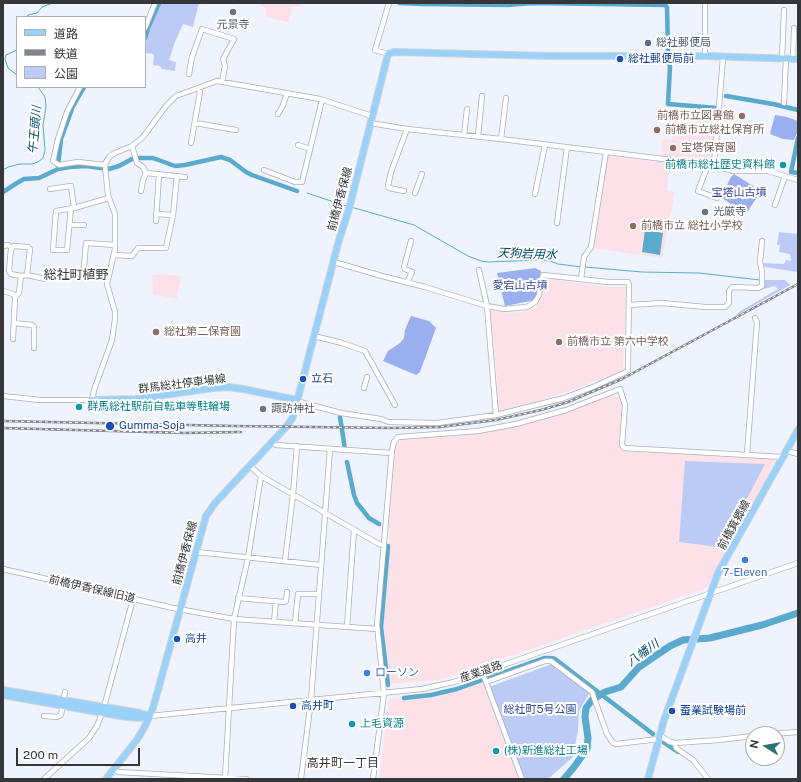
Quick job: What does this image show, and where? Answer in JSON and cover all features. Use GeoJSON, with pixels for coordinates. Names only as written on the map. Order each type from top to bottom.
{"type":"FeatureCollection","features":[{"type":"Feature","properties":{"kind":"main road"},"geometry":{"type":"LineString","coordinates":[[388,54],[394,52],[551,56],[705,56],[723,58],[790,59]]}},
{"type":"Feature","properties":{"kind":"main road","name":"前橋伊香保線"},"geometry":{"type":"LineString","coordinates":[[106,779],[136,741],[150,716],[157,697],[204,521],[208,513],[292,420],[350,206],[388,54]]}},
{"type":"Feature","properties":{"kind":"main road","name":"群馬総社停車場線"},"geometry":{"type":"LineString","coordinates":[[92,400],[136,399],[224,388],[243,389],[298,400]]}},
{"type":"Feature","properties":{"kind":"main road","name":"前橋箕郷線"},"geometry":{"type":"LineString","coordinates":[[659,737],[690,647],[718,573],[798,430]]}},
{"type":"Feature","properties":{"kind":"main road"},"geometry":{"type":"LineString","coordinates":[[3,690],[63,703],[103,710],[140,713],[150,716]]}},
{"type":"Feature","properties":{"kind":"main road"},"geometry":{"type":"LineString","coordinates":[[3,695],[63,703]]}},
{"type":"Feature","properties":{"kind":"main road"},"geometry":{"type":"LineString","coordinates":[[648,779],[659,737]]}},
{"type":"Feature","properties":{"kind":"street"},"geometry":{"type":"LineString","coordinates":[[146,26],[155,3]]}},
{"type":"Feature","properties":{"kind":"street"},"geometry":{"type":"LineString","coordinates":[[388,54],[375,50],[389,3]]}},
{"type":"Feature","properties":{"kind":"street"},"geometry":{"type":"LineString","coordinates":[[705,56],[706,3]]}},
{"type":"Feature","properties":{"kind":"street"},"geometry":{"type":"LineString","coordinates":[[784,10],[790,59]]}},
{"type":"Feature","properties":{"kind":"street"},"geometry":{"type":"LineString","coordinates":[[784,103],[794,28]]}},
{"type":"Feature","properties":{"kind":"street"},"geometry":{"type":"LineString","coordinates":[[188,74],[202,29],[234,39],[223,59],[225,66],[222,82]]}},
{"type":"Feature","properties":{"kind":"street"},"geometry":{"type":"LineString","coordinates":[[717,198],[698,190],[715,155],[723,58]]}},
{"type":"Feature","properties":{"kind":"street"},"geometry":{"type":"LineString","coordinates":[[3,396],[40,400],[92,400],[94,390],[112,340],[115,312],[107,284],[114,255],[115,214],[109,198],[106,168],[111,155],[132,146],[147,134],[162,112],[179,94],[214,82],[222,82],[322,100],[372,116]]}},
{"type":"Feature","properties":{"kind":"street"},"geometry":{"type":"LineString","coordinates":[[79,88],[67,112],[58,139],[53,161],[59,165],[78,162],[106,168]]}},
{"type":"Feature","properties":{"kind":"street"},"geometry":{"type":"LineString","coordinates":[[191,143],[200,92],[198,88]]}},
{"type":"Feature","properties":{"kind":"street"},"geometry":{"type":"LineString","coordinates":[[278,114],[288,93]]}},
{"type":"Feature","properties":{"kind":"street"},"geometry":{"type":"LineString","coordinates":[[478,136],[482,96]]}},
{"type":"Feature","properties":{"kind":"street"},"geometry":{"type":"LineString","coordinates":[[501,139],[506,98]]}},
{"type":"Feature","properties":{"kind":"street"},"geometry":{"type":"LineString","coordinates":[[264,170],[301,183],[322,100]]}},
{"type":"Feature","properties":{"kind":"street"},"geometry":{"type":"LineString","coordinates":[[464,135],[468,109]]}},
{"type":"Feature","properties":{"kind":"street"},"geometry":{"type":"LineString","coordinates":[[195,123],[236,130]]}},
{"type":"Feature","properties":{"kind":"street"},"geometry":{"type":"LineString","coordinates":[[370,123],[406,129],[478,136],[710,165],[733,171],[768,171],[798,180]]}},
{"type":"Feature","properties":{"kind":"street"},"geometry":{"type":"LineString","coordinates":[[404,192],[389,188],[388,186],[391,172],[406,129]]}},
{"type":"Feature","properties":{"kind":"street"},"geometry":{"type":"LineString","coordinates":[[298,145],[310,149]]}},
{"type":"Feature","properties":{"kind":"street"},"geometry":{"type":"LineString","coordinates":[[535,194],[545,145]]}},
{"type":"Feature","properties":{"kind":"street"},"geometry":{"type":"LineString","coordinates":[[132,146],[136,162],[144,166],[146,173],[141,191]]}},
{"type":"Feature","properties":{"kind":"street"},"geometry":{"type":"LineString","coordinates":[[557,223],[567,147]]}},
{"type":"Feature","properties":{"kind":"street"},"geometry":{"type":"LineString","coordinates":[[581,279],[584,259],[591,247],[606,152]]}},
{"type":"Feature","properties":{"kind":"street"},"geometry":{"type":"LineString","coordinates":[[146,173],[185,177]]}},
{"type":"Feature","properties":{"kind":"street"},"geometry":{"type":"LineString","coordinates":[[156,221],[159,174]]}},
{"type":"Feature","properties":{"kind":"street"},"geometry":{"type":"LineString","coordinates":[[416,193],[422,174]]}},
{"type":"Feature","properties":{"kind":"street"},"geometry":{"type":"LineString","coordinates":[[114,255],[132,256],[138,248],[166,248],[173,215],[177,176]]}},
{"type":"Feature","properties":{"kind":"street"},"geometry":{"type":"LineString","coordinates":[[775,205],[786,176]]}},
{"type":"Feature","properties":{"kind":"street"},"geometry":{"type":"LineString","coordinates":[[50,189],[71,186],[73,208],[67,251],[53,250],[56,211],[73,208],[109,198]]}},
{"type":"Feature","properties":{"kind":"street"},"geometry":{"type":"LineString","coordinates":[[156,214],[173,215]]}},
{"type":"Feature","properties":{"kind":"street"},"geometry":{"type":"LineString","coordinates":[[70,225],[84,225]]}},
{"type":"Feature","properties":{"kind":"street"},"geometry":{"type":"LineString","coordinates":[[407,283],[412,272],[404,266],[411,241]]}},
{"type":"Feature","properties":{"kind":"street"},"geometry":{"type":"LineString","coordinates":[[629,305],[662,302],[705,307],[725,307],[729,303],[729,291],[732,287],[758,288],[762,286],[760,262],[762,241]]}},
{"type":"Feature","properties":{"kind":"street"},"geometry":{"type":"LineString","coordinates":[[84,267],[86,243],[115,245]]}},
{"type":"Feature","properties":{"kind":"street"},"geometry":{"type":"LineString","coordinates":[[3,246],[8,245],[12,248],[14,246],[28,247],[30,249],[27,275]]}},
{"type":"Feature","properties":{"kind":"street"},"geometry":{"type":"LineString","coordinates":[[12,248],[9,271],[11,274],[21,276],[27,275],[45,279]]}},
{"type":"Feature","properties":{"kind":"street"},"geometry":{"type":"LineString","coordinates":[[298,400],[300,402],[329,411],[382,419],[389,422],[437,423],[496,415],[564,398],[593,387],[627,371],[629,305],[628,282],[608,282],[543,275],[538,297],[530,305],[507,309],[487,306],[334,262]]}},
{"type":"Feature","properties":{"kind":"street"},"geometry":{"type":"LineString","coordinates":[[480,270],[487,306],[496,415]]}},
{"type":"Feature","properties":{"kind":"street"},"geometry":{"type":"LineString","coordinates":[[13,339],[15,297],[19,294],[21,276]]}},
{"type":"Feature","properties":{"kind":"street"},"geometry":{"type":"LineString","coordinates":[[3,291],[14,294],[15,297]]}},
{"type":"Feature","properties":{"kind":"street"},"geometry":{"type":"LineString","coordinates":[[746,454],[757,322],[755,318]]}},
{"type":"Feature","properties":{"kind":"street"},"geometry":{"type":"LineString","coordinates":[[14,323],[32,325],[34,327],[34,348]]}},
{"type":"Feature","properties":{"kind":"street"},"geometry":{"type":"LineString","coordinates":[[314,336],[365,351],[395,406]]}},
{"type":"Feature","properties":{"kind":"street"},"geometry":{"type":"LineString","coordinates":[[364,388],[367,377]]}},
{"type":"Feature","properties":{"kind":"street"},"geometry":{"type":"LineString","coordinates":[[373,779],[384,692],[377,628],[392,453],[394,442],[399,436],[449,434],[516,424],[566,410],[620,389],[625,405],[622,445],[624,448],[783,457]]}},
{"type":"Feature","properties":{"kind":"street"},"geometry":{"type":"LineString","coordinates":[[272,442],[276,445],[392,453]]}},
{"type":"Feature","properties":{"kind":"street"},"geometry":{"type":"LineString","coordinates":[[285,561],[297,446]]}},
{"type":"Feature","properties":{"kind":"street"},"geometry":{"type":"LineString","coordinates":[[301,779],[311,700],[330,449]]}},
{"type":"Feature","properties":{"kind":"street"},"geometry":{"type":"LineString","coordinates":[[786,450],[798,454]]}},
{"type":"Feature","properties":{"kind":"street"},"geometry":{"type":"LineString","coordinates":[[250,466],[261,476],[384,546]]}},
{"type":"Feature","properties":{"kind":"street"},"geometry":{"type":"LineString","coordinates":[[225,778],[234,619],[248,558],[261,476]]}},
{"type":"Feature","properties":{"kind":"street"},"geometry":{"type":"LineString","coordinates":[[347,627],[354,530]]}},
{"type":"Feature","properties":{"kind":"street"},"geometry":{"type":"LineString","coordinates":[[196,552],[321,565]]}},
{"type":"Feature","properties":{"kind":"street","name":"産業道路"},"geometry":{"type":"LineString","coordinates":[[150,716],[422,689],[454,682],[798,563]]}},
{"type":"Feature","properties":{"kind":"street","name":"前橋伊香保線旧道"},"geometry":{"type":"LineString","coordinates":[[3,569],[180,610],[234,619],[377,628]]}},
{"type":"Feature","properties":{"kind":"street"},"geometry":{"type":"LineString","coordinates":[[238,598],[285,601],[287,592]]}},
{"type":"Feature","properties":{"kind":"street"},"geometry":{"type":"LineString","coordinates":[[295,623],[298,594],[319,594]]}},
{"type":"Feature","properties":{"kind":"street"},"geometry":{"type":"LineString","coordinates":[[44,779],[89,738],[97,726],[103,710],[133,599]]}},
{"type":"Feature","properties":{"kind":"street"},"geometry":{"type":"LineString","coordinates":[[274,622],[276,601]]}},
{"type":"Feature","properties":{"kind":"street"},"geometry":{"type":"LineString","coordinates":[[486,682],[549,661],[553,662],[591,690],[594,694],[607,734],[613,744],[659,737],[675,743],[745,737]]}},
{"type":"Feature","properties":{"kind":"street"},"geometry":{"type":"LineString","coordinates":[[481,673],[486,682],[522,779]]}},
{"type":"Feature","properties":{"kind":"street"},"geometry":{"type":"LineString","coordinates":[[44,716],[59,717],[62,713],[65,692]]}},
{"type":"Feature","properties":{"kind":"street"},"geometry":{"type":"LineString","coordinates":[[785,733],[798,732]]}},
{"type":"Feature","properties":{"kind":"street"},"geometry":{"type":"LineString","coordinates":[[675,743],[676,748],[697,764],[708,779]]}},
{"type":"Feature","properties":{"kind":"street"},"geometry":{"type":"LineString","coordinates":[[114,770],[118,772],[171,777],[246,779]]}},
{"type":"Feature","properties":{"kind":"shaded area"},"geometry":{"type":"Polygon","coordinates":[[[262,3],[301,3],[301,7],[292,6],[289,22],[265,17],[266,8],[261,6],[262,3]]]}},
{"type":"Feature","properties":{"kind":"shaded area"},"geometry":{"type":"Polygon","coordinates":[[[683,128],[715,132],[713,153],[709,161],[707,162],[661,156],[662,139],[672,140],[673,132],[682,134],[683,128]]]}},
{"type":"Feature","properties":{"kind":"shaded area","name":"前橋市立 総社小学校"},"geometry":{"type":"Polygon","coordinates":[[[608,156],[670,163],[667,191],[675,192],[662,258],[593,248],[608,156]]]}},
{"type":"Feature","properties":{"kind":"shaded area"},"geometry":{"type":"Polygon","coordinates":[[[645,230],[663,233],[660,255],[642,252],[645,230]]]}},
{"type":"Feature","properties":{"kind":"shaded area"},"geometry":{"type":"Polygon","coordinates":[[[162,274],[181,276],[177,299],[153,294],[152,275],[162,274]]]}},
{"type":"Feature","properties":{"kind":"shaded area","name":"前橋市立 第六中学校"},"geometry":{"type":"Polygon","coordinates":[[[545,278],[610,287],[626,287],[623,371],[561,394],[498,411],[497,378],[490,311],[509,313],[521,312],[535,308],[540,302],[545,278]]]}},
{"type":"Feature","properties":{"kind":"shaded area"},"geometry":{"type":"Polygon","coordinates":[[[610,395],[620,397],[623,405],[619,446],[622,451],[773,459],[775,462],[707,587],[453,676],[436,680],[389,684],[382,628],[390,533],[388,530],[394,452],[395,447],[401,438],[453,435],[522,425],[560,414],[610,395]]]}},
{"type":"Feature","properties":{"kind":"shaded area","name":"(株)新進総社工場"},"geometry":{"type":"Polygon","coordinates":[[[484,681],[520,779],[379,779],[389,698],[404,699],[451,692],[484,681]]]}},
{"type":"Feature","properties":{"kind":"green space"},"geometry":{"type":"Polygon","coordinates":[[[160,3],[199,3],[193,27],[183,24],[175,42],[169,60],[176,62],[175,71],[162,69],[160,66],[153,65],[154,54],[146,53],[147,34],[160,3]]]}},
{"type":"Feature","properties":{"kind":"green space"},"geometry":{"type":"Polygon","coordinates":[[[775,115],[798,121],[797,133],[794,140],[783,139],[770,134],[775,115]]]}},
{"type":"Feature","properties":{"kind":"green space","name":"宝塔山古墳"},"geometry":{"type":"Polygon","coordinates":[[[734,174],[761,191],[746,214],[721,197],[734,174]]]}},
{"type":"Feature","properties":{"kind":"green space"},"geometry":{"type":"Polygon","coordinates":[[[798,229],[798,272],[765,267],[762,263],[784,264],[786,260],[791,261],[790,254],[779,252],[780,245],[777,245],[779,232],[797,234],[798,229]]]}},
{"type":"Feature","properties":{"kind":"green space","name":"愛宕山古墳"},"geometry":{"type":"Polygon","coordinates":[[[535,268],[541,271],[538,293],[535,300],[505,306],[497,273],[535,268]]]}},
{"type":"Feature","properties":{"kind":"green space"},"geometry":{"type":"Polygon","coordinates":[[[765,280],[785,280],[790,285],[734,317],[739,312],[778,289],[775,286],[764,289],[765,280]]]}},
{"type":"Feature","properties":{"kind":"green space"},"geometry":{"type":"Polygon","coordinates":[[[411,316],[429,321],[436,328],[420,372],[416,375],[383,361],[388,351],[400,343],[404,338],[405,330],[411,316]]]}},
{"type":"Feature","properties":{"kind":"green space"},"geometry":{"type":"Polygon","coordinates":[[[685,461],[765,464],[724,543],[717,547],[679,542],[685,461]]]}},
{"type":"Feature","properties":{"kind":"green space","name":"総社町5号公園"},"geometry":{"type":"Polygon","coordinates":[[[552,664],[590,692],[579,711],[578,730],[573,757],[548,779],[524,779],[489,687],[552,664]]]}},
{"type":"Feature","properties":{"kind":"waterway","name":"午王頭川"},"geometry":{"type":"LineString","coordinates":[[27,16],[37,13],[42,7],[53,3]]}},
{"type":"Feature","properties":{"kind":"waterway"},"geometry":{"type":"LineString","coordinates":[[146,35],[159,3]]}},
{"type":"Feature","properties":{"kind":"waterway"},"geometry":{"type":"LineString","coordinates":[[399,3],[665,5],[667,7],[668,53],[670,67],[668,104],[717,108]]}},
{"type":"Feature","properties":{"kind":"waterway","name":"午王頭川"},"geometry":{"type":"LineString","coordinates":[[16,50],[6,55],[5,59],[8,68],[16,74]]}},
{"type":"Feature","properties":{"kind":"waterway","name":"午王頭川"},"geometry":{"type":"LineString","coordinates":[[3,170],[20,164],[32,164],[43,158],[45,150],[43,125],[46,107],[45,97],[39,88]]}},
{"type":"Feature","properties":{"kind":"waterway"},"geometry":{"type":"LineString","coordinates":[[58,166],[61,139],[73,106],[83,88]]}},
{"type":"Feature","properties":{"kind":"waterway"},"geometry":{"type":"LineString","coordinates":[[726,96],[798,110]]}},
{"type":"Feature","properties":{"kind":"waterway"},"geometry":{"type":"LineString","coordinates":[[798,138],[791,172],[798,173]]}},
{"type":"Feature","properties":{"kind":"waterway"},"geometry":{"type":"LineString","coordinates":[[3,192],[24,179],[39,178],[58,169],[70,167],[86,166],[109,169],[119,166],[132,159],[140,158],[153,158],[175,166],[221,157],[230,160],[252,175],[297,191]]}},
{"type":"Feature","properties":{"kind":"waterway","name":"天狗岩用水"},"geometry":{"type":"LineString","coordinates":[[307,193],[346,206]]}},
{"type":"Feature","properties":{"kind":"waterway","name":"天狗岩用水"},"geometry":{"type":"LineString","coordinates":[[351,207],[414,225],[468,256],[481,261],[541,260],[582,267]]}},
{"type":"Feature","properties":{"kind":"waterway","name":"天狗岩用水"},"geometry":{"type":"LineString","coordinates":[[585,267],[642,272],[699,273],[760,280]]}},
{"type":"Feature","properties":{"kind":"waterway"},"geometry":{"type":"LineString","coordinates":[[340,417],[345,449]]}},
{"type":"Feature","properties":{"kind":"waterway"},"geometry":{"type":"LineString","coordinates":[[347,462],[357,503],[369,518],[379,524]]}},
{"type":"Feature","properties":{"kind":"waterway"},"geometry":{"type":"LineString","coordinates":[[388,546],[381,627],[388,685]]}},
{"type":"Feature","properties":{"kind":"waterway","name":"八幡川"},"geometry":{"type":"LineString","coordinates":[[564,779],[587,749],[588,738],[585,717],[586,708],[592,700],[605,692],[621,687],[639,667],[670,646],[683,640],[710,638],[762,625],[798,613]]}},
{"type":"Feature","properties":{"kind":"waterway"},"geometry":{"type":"LineString","coordinates":[[404,698],[431,695],[457,689],[544,658],[551,658],[555,659],[653,734]]}},
{"type":"Feature","properties":{"kind":"waterway"},"geometry":{"type":"LineString","coordinates":[[663,742],[678,752]]}},
{"type":"Feature","properties":{"kind":"railway"},"geometry":{"type":"LineString","coordinates":[[3,421],[392,428],[440,427],[496,420],[541,410],[568,402],[622,379],[798,284]]}},
{"type":"Feature","properties":{"kind":"railway"},"geometry":{"type":"LineString","coordinates":[[3,428],[184,433],[241,432]]}},
{"type":"Feature","properties":{"kind":"place","name":"元景寺"},"geometry":{"type":"Point","coordinates":[233,12]}},
{"type":"Feature","properties":{"kind":"place","name":"総社郵便局"},"geometry":{"type":"Point","coordinates":[648,43]}},
{"type":"Feature","properties":{"kind":"place","name":"総社郵便局前"},"geometry":{"type":"Point","coordinates":[620,59]}},
{"type":"Feature","properties":{"kind":"place","name":"前橋市立図書館"},"geometry":{"type":"Point","coordinates":[742,116]}},
{"type":"Feature","properties":{"kind":"place","name":"前橋市立総社保育所"},"geometry":{"type":"Point","coordinates":[657,130]}},
{"type":"Feature","properties":{"kind":"place","name":"宝塔保育園"},"geometry":{"type":"Point","coordinates":[673,148]}},
{"type":"Feature","properties":{"kind":"place","name":"前橋市総社歴史資料館"},"geometry":{"type":"Point","coordinates":[783,165]}},
{"type":"Feature","properties":{"kind":"place","name":"光厳寺"},"geometry":{"type":"Point","coordinates":[705,212]}},
{"type":"Feature","properties":{"kind":"place","name":"前橋市立 総社小学校"},"geometry":{"type":"Point","coordinates":[633,226]}},
{"type":"Feature","properties":{"kind":"place","name":"総社第二保育園"},"geometry":{"type":"Point","coordinates":[156,332]}},
{"type":"Feature","properties":{"kind":"place","name":"前橋市立 第六中学校"},"geometry":{"type":"Point","coordinates":[559,342]}},
{"type":"Feature","properties":{"kind":"place","name":"立石"},"geometry":{"type":"Point","coordinates":[303,379]}},
{"type":"Feature","properties":{"kind":"place","name":"群馬総社駅前自転車等駐輪場"},"geometry":{"type":"Point","coordinates":[79,407]}},
{"type":"Feature","properties":{"kind":"place","name":"諏訪神社"},"geometry":{"type":"Point","coordinates":[263,409]}},
{"type":"Feature","properties":{"kind":"place","name":"Gumma-Soja"},"geometry":{"type":"Point","coordinates":[110,426]}},
{"type":"Feature","properties":{"kind":"place","name":"7-Eleven"},"geometry":{"type":"Point","coordinates":[745,560]}},
{"type":"Feature","properties":{"kind":"place","name":"高井"},"geometry":{"type":"Point","coordinates":[177,639]}},
{"type":"Feature","properties":{"kind":"place","name":"ローソン"},"geometry":{"type":"Point","coordinates":[367,673]}},
{"type":"Feature","properties":{"kind":"place","name":"高井町"},"geometry":{"type":"Point","coordinates":[293,706]}},
{"type":"Feature","properties":{"kind":"place","name":"蚕業試験場前"},"geometry":{"type":"Point","coordinates":[672,711]}},
{"type":"Feature","properties":{"kind":"place","name":"上毛資源"},"geometry":{"type":"Point","coordinates":[352,724]}},
{"type":"Feature","properties":{"kind":"place","name":"(株)新進総社工場"},"geometry":{"type":"Point","coordinates":[496,751]}},
{"type":"Feature","properties":{"kind":"district","name":"総社町植野"},"geometry":{"type":"Point","coordinates":[76,275]}},
{"type":"Feature","properties":{"kind":"district","name":"高井町一丁目"},"geometry":{"type":"Point","coordinates":[343,763]}}]}
